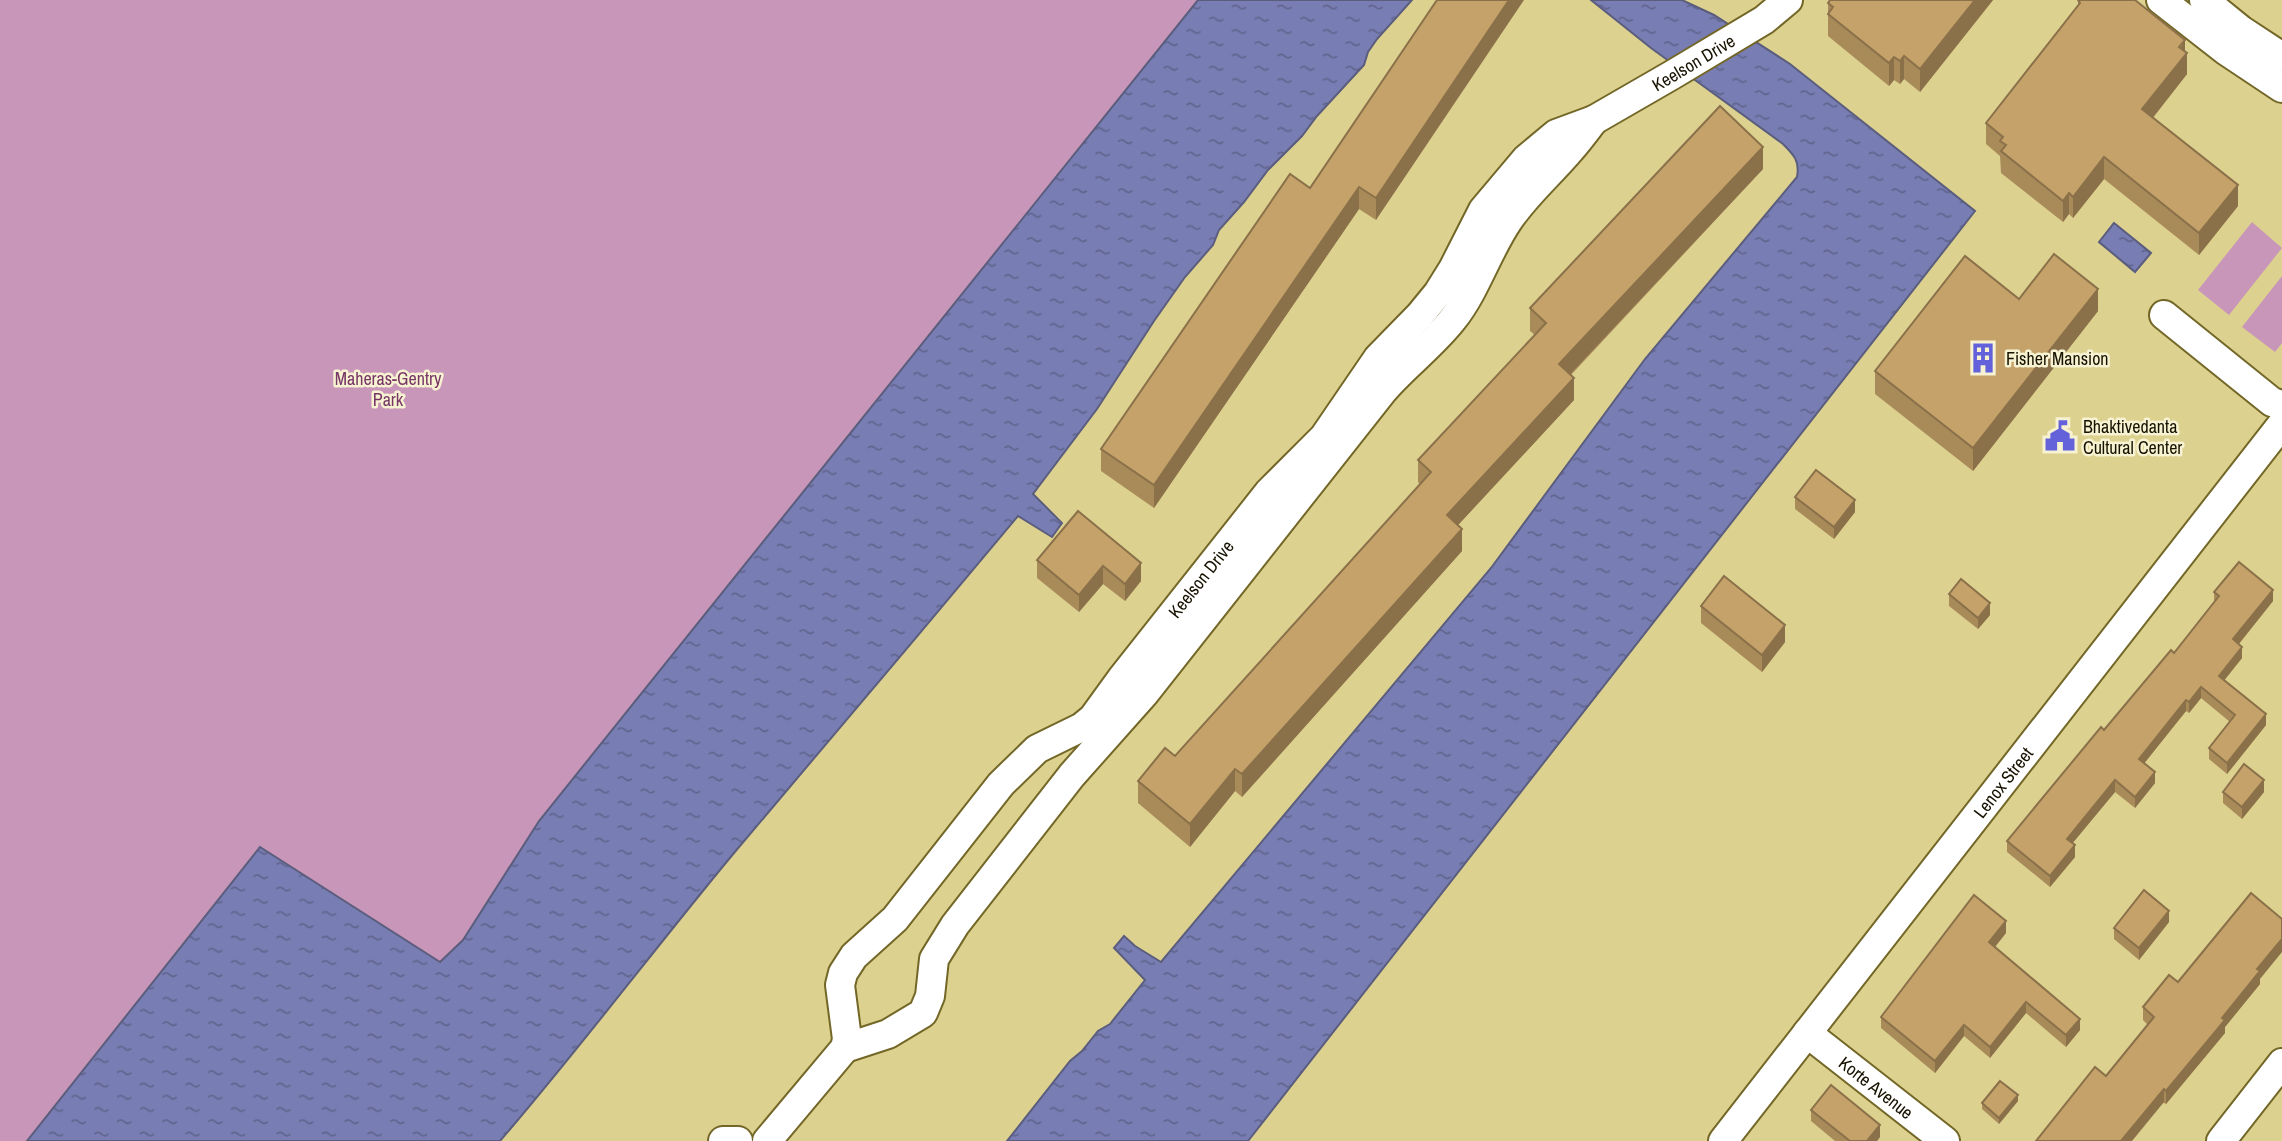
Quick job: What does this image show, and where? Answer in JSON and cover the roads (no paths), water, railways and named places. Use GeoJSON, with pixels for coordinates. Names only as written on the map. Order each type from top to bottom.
{"type":"FeatureCollection","features":[{"type":"Feature","properties":{"kind":"street","name":"Keelson Drive"},"geometry":{"type":"LineString","coordinates":[[845,1048],[847,1039],[839,985],[843,972],[854,956],[895,919],[1000,784],[1019,764],[1037,749],[1082,727],[1094,718],[1122,678],[1269,492],[1324,437],[1378,358],[1438,293],[1483,210],[1526,159],[1556,134],[1594,120],[1672,75],[1764,20],[1788,0]]}},
{"type":"Feature","properties":{"kind":"street"},"geometry":{"type":"LineString","coordinates":[[2204,0],[2241,30],[2282,57]]}},
{"type":"Feature","properties":{"kind":"street"},"geometry":{"type":"LineString","coordinates":[[2173,4],[2225,50],[2282,88]]}},
{"type":"Feature","properties":{"kind":"street","name":"Keelson Drive"},"geometry":{"type":"LineString","coordinates":[[845,1048],[888,1034],[923,1013],[930,996],[934,960],[955,925],[1072,775],[1144,694],[1382,392],[1452,321],[1519,205],[1594,120]]}},
{"type":"Feature","properties":{"kind":"street"},"geometry":{"type":"LineString","coordinates":[[2164,315],[2272,402],[2282,405]]}},
{"type":"Feature","properties":{"kind":"street","name":"Lenox Street"},"geometry":{"type":"LineString","coordinates":[[1723,1141],[2282,424]]}},
{"type":"Feature","properties":{"kind":"street","name":"Korte Avenue"},"geometry":{"type":"LineString","coordinates":[[1808,1033],[1945,1141]]}},
{"type":"Feature","properties":{"kind":"street"},"geometry":{"type":"LineString","coordinates":[[766,1141],[845,1048]]}},
{"type":"Feature","properties":{"kind":"street"},"geometry":{"type":"LineString","coordinates":[[2221,1141],[2282,1063]]}},
{"type":"Feature","properties":{"kind":"street"},"geometry":{"type":"LineString","coordinates":[[723,1141],[738,1141]]}},
{"type":"Feature","properties":{"kind":"water"},"geometry":{"type":"Polygon","coordinates":[[[1198,0],[1412,0],[1377,39],[1368,52],[1364,65],[1302,136],[1268,170],[1219,230],[1213,245],[1185,277],[1097,409],[1033,494],[1062,523],[1052,537],[1018,516],[734,853],[500,1141],[27,1141],[260,847],[440,962],[463,940],[539,821],[1198,0]]]}},
{"type":"Feature","properties":{"kind":"water"},"geometry":{"type":"Polygon","coordinates":[[[1591,0],[1682,0],[1714,15],[1790,64],[1975,211],[1248,1141],[1007,1141],[1070,1061],[1098,1031],[1110,1024],[1145,980],[1114,948],[1124,936],[1161,962],[1491,568],[1645,359],[1797,177],[1795,159],[1783,144],[1651,48],[1591,0]]]}},
{"type":"Feature","properties":{"kind":"water"},"geometry":{"type":"Polygon","coordinates":[[[2114,223],[2151,253],[2135,272],[2099,242],[2114,223]]]}},
{"type":"Feature","properties":{"kind":"place","name":"Fisher Mansion"},"geometry":{"type":"Point","coordinates":[1983,358]}},
{"type":"Feature","properties":{"kind":"place","name":"Bhaktivedanta Cultural Center"},"geometry":{"type":"Point","coordinates":[2060,436]}},
{"type":"Feature","properties":{"kind":"park label","name":"Maheras-Gentry Park"},"geometry":{"type":"Point","coordinates":[388,388]}}]}
